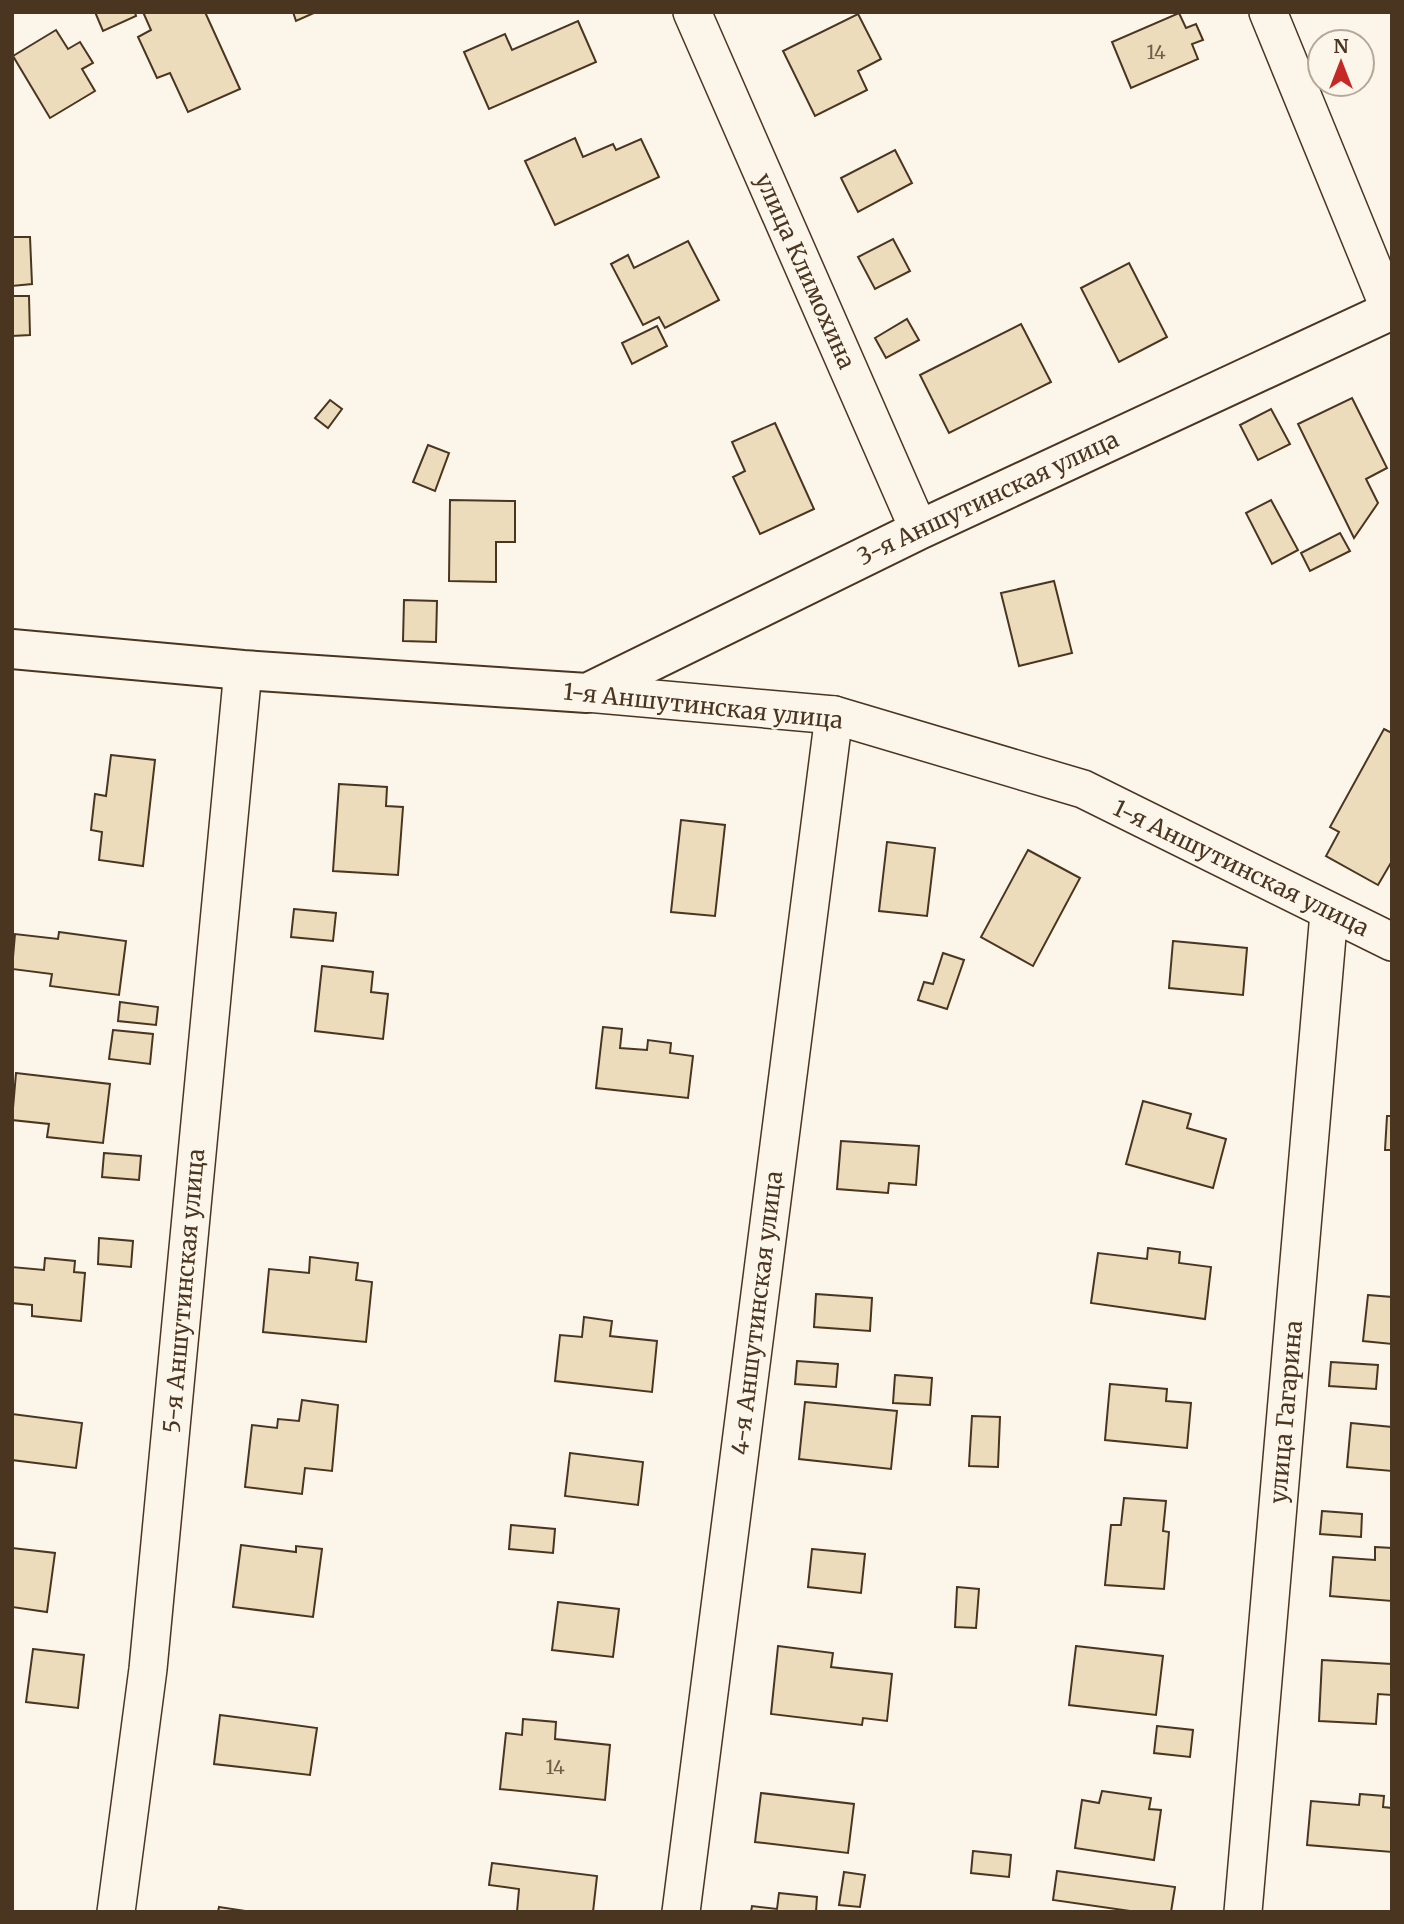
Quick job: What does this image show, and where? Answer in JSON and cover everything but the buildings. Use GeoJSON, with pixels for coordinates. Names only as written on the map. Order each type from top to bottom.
{"type":"FeatureCollection","features":[{"type":"Feature","properties":{"kind":"street","name":"улица Климохина"},"geometry":{"type":"LineString","coordinates":[[692,12],[919,530]]}},
{"type":"Feature","properties":{"kind":"street"},"geometry":{"type":"LineString","coordinates":[[1268,12],[1391,310]]}},
{"type":"Feature","properties":{"kind":"street","name":"3-я Аншутинская улица"},"geometry":{"type":"LineString","coordinates":[[587,693],[919,530],[1391,310]]}},
{"type":"Feature","properties":{"kind":"street","name":"1-я Аншутинская улица"},"geometry":{"type":"LineString","coordinates":[[12,649],[243,670],[587,693],[834,715],[1083,789],[1392,942]]}},
{"type":"Feature","properties":{"kind":"street","name":"5-я Аншутинская улица"},"geometry":{"type":"LineString","coordinates":[[116,1912],[148,1668],[243,670]]}},
{"type":"Feature","properties":{"kind":"street","name":"4-я Аншутинская улица"},"geometry":{"type":"LineString","coordinates":[[681,1912],[834,715]]}},
{"type":"Feature","properties":{"kind":"street","name":"улица Гагарина"},"geometry":{"type":"LineString","coordinates":[[1243,1912],[1329,913]]}}]}
